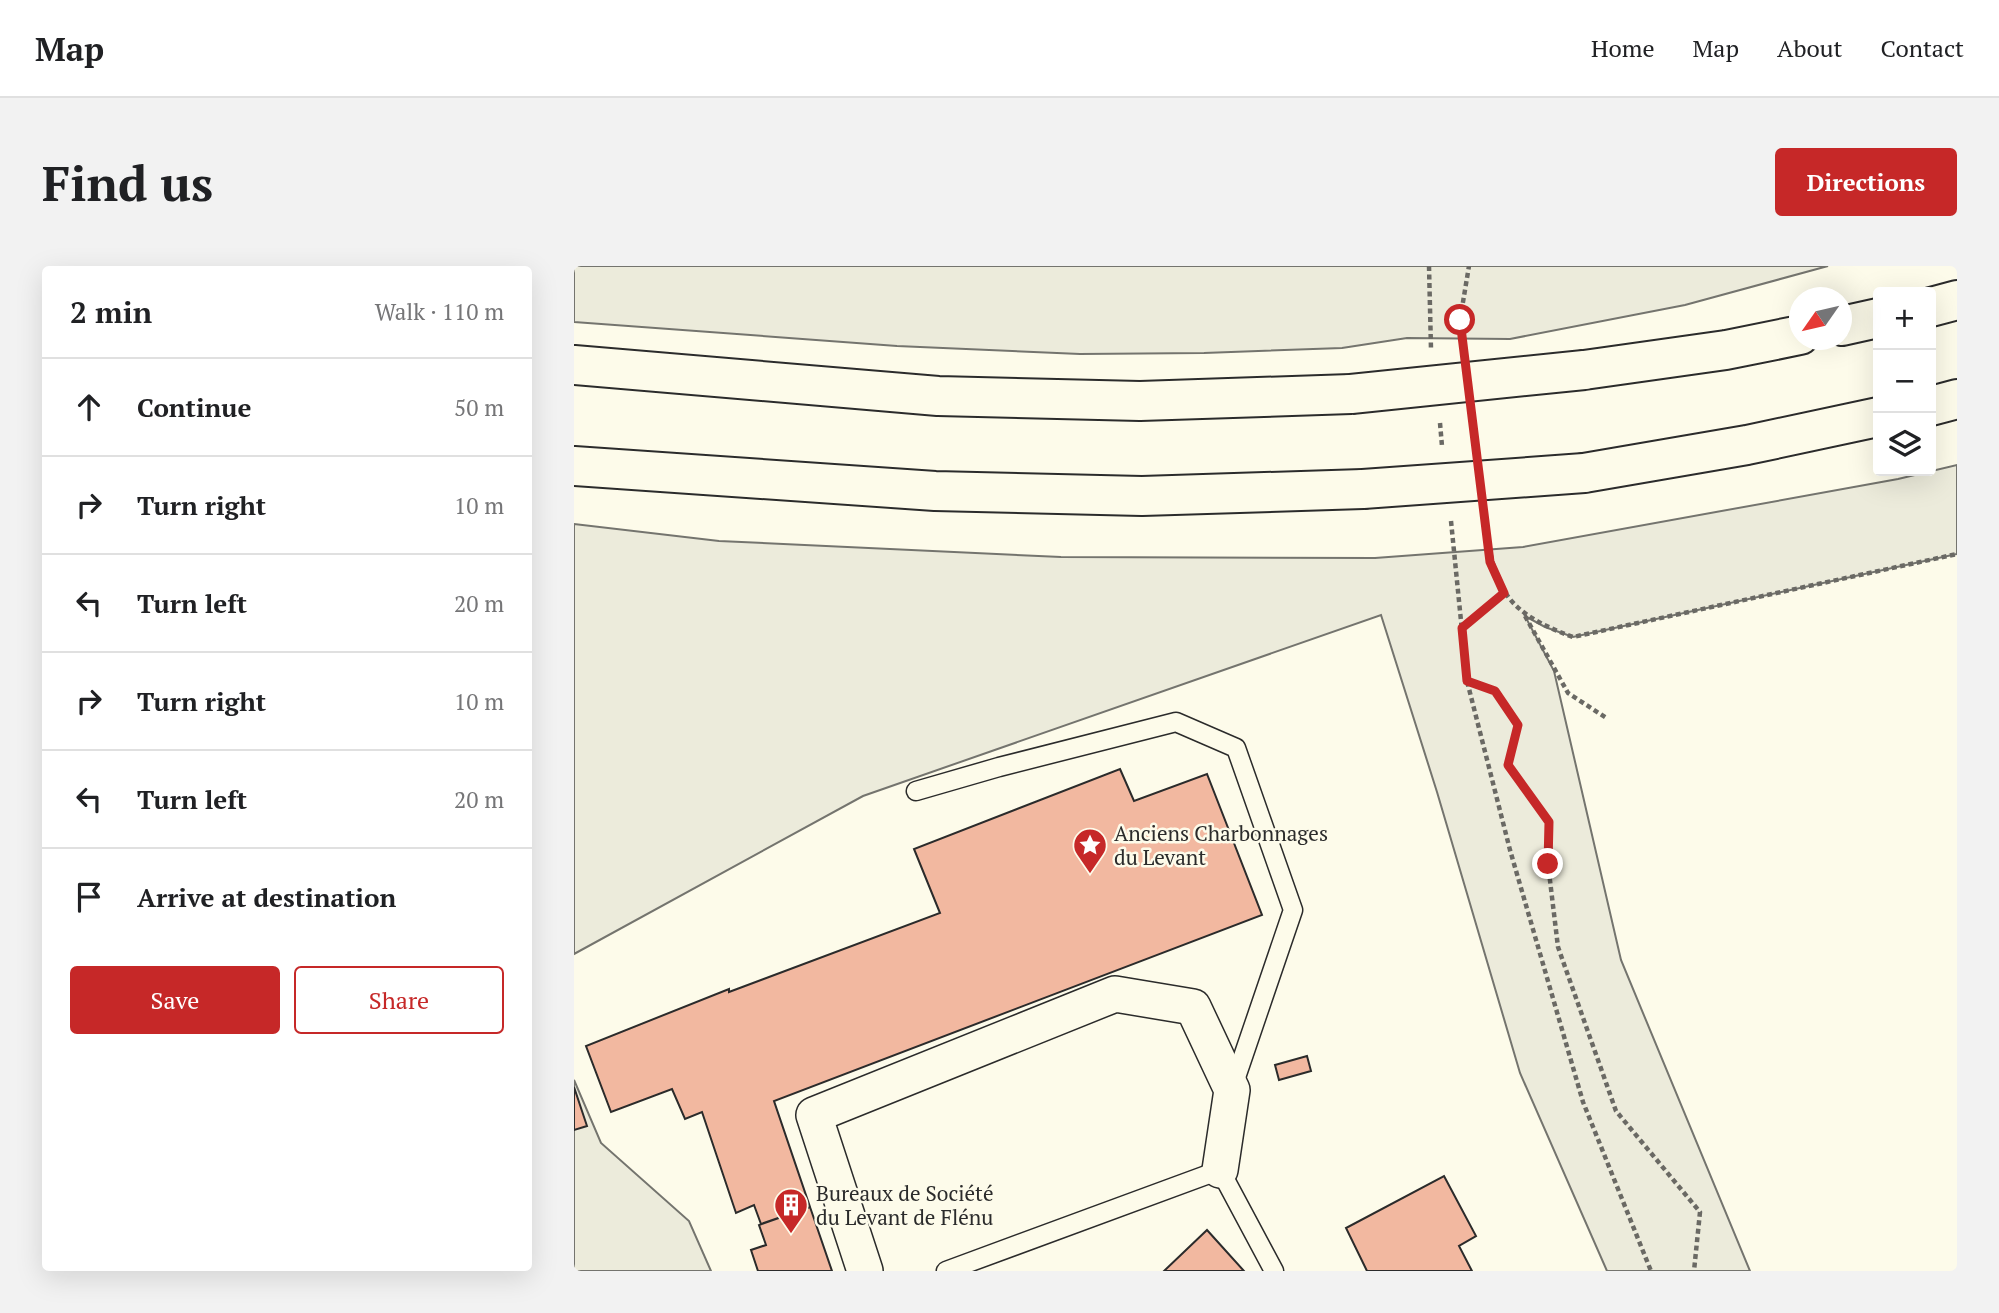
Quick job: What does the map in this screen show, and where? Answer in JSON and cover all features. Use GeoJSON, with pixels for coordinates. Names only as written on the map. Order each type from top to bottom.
{"type":"FeatureCollection","features":[{"type":"Feature","properties":{"kind":"highway"},"geometry":{"type":"LineString","coordinates":[[1936,305],[1957,299]]}},
{"type":"Feature","properties":{"kind":"highway"},"geometry":{"type":"LineString","coordinates":[[1852,324],[1873,319]]}},
{"type":"Feature","properties":{"kind":"highway"},"geometry":{"type":"LineString","coordinates":[[574,365],[938,396],[1140,401],[1351,394],[1584,370],[1726,350],[1789,337]]}},
{"type":"Feature","properties":{"kind":"highway"},"geometry":{"type":"LineString","coordinates":[[1936,405],[1957,399]]}},
{"type":"Feature","properties":{"kind":"highway"},"geometry":{"type":"LineString","coordinates":[[574,466],[935,491],[1142,496],[1363,489],[1584,472],[1747,445],[1873,418]]}},
{"type":"Feature","properties":{"kind":"street"},"geometry":{"type":"LineString","coordinates":[[865,1271],[814,1115],[1115,993],[1194,1007],[1232,1090],[1220,1170]]}},
{"type":"Feature","properties":{"kind":"lane"},"geometry":{"type":"LineString","coordinates":[[916,791],[1176,722],[1236,748],[1293,910],[1232,1090]]}},
{"type":"Feature","properties":{"kind":"lane"},"geometry":{"type":"LineString","coordinates":[[946,1271],[1220,1170],[1274,1271]]}},
{"type":"Feature","properties":{"kind":"path"},"geometry":{"type":"LineString","coordinates":[[1429,266],[1432,354]]}},
{"type":"Feature","properties":{"kind":"path"},"geometry":{"type":"LineString","coordinates":[[1463,346],[1460,320],[1469,266]]}},
{"type":"Feature","properties":{"kind":"path"},"geometry":{"type":"LineString","coordinates":[[1472,414],[1477,454]]}},
{"type":"Feature","properties":{"kind":"path"},"geometry":{"type":"LineString","coordinates":[[1440,422],[1443,449]]}},
{"type":"Feature","properties":{"kind":"path"},"geometry":{"type":"LineString","coordinates":[[1484,508],[1490,562],[1504,593],[1524,615],[1568,693],[1608,719]]}},
{"type":"Feature","properties":{"kind":"path"},"geometry":{"type":"LineString","coordinates":[[1451,516],[1467,681],[1510,850],[1583,1102],[1651,1271]]}},
{"type":"Feature","properties":{"kind":"path"},"geometry":{"type":"LineString","coordinates":[[1524,615],[1545,627],[1573,637],[1957,554]]}},
{"type":"Feature","properties":{"kind":"path"},"geometry":{"type":"LineString","coordinates":[[1462,628],[1504,593]]}},
{"type":"Feature","properties":{"kind":"path"},"geometry":{"type":"LineString","coordinates":[[1467,681],[1495,691],[1518,725],[1508,765],[1549,822],[1548,864],[1559,947],[1616,1111],[1700,1212],[1694,1271]]}},
{"type":"Feature","properties":{"kind":"shaded area"},"geometry":{"type":"Polygon","coordinates":[[[574,266],[1828,266],[1685,305],[1510,339],[1407,338],[1342,348],[1080,354],[897,346],[574,322],[574,266]]]}},
{"type":"Feature","properties":{"kind":"shaded area"},"geometry":{"type":"Polygon","coordinates":[[[1957,465],[1957,554],[1573,637],[1525,616],[1554,671],[1621,960],[1750,1271],[1607,1271],[1520,1073],[1437,792],[1381,615],[863,796],[574,954],[574,524],[719,541],[1061,557],[1375,558],[1523,547],[1911,476],[1936,476],[1936,470],[1957,465]]]}},
{"type":"Feature","properties":{"kind":"shaded area"},"geometry":{"type":"Polygon","coordinates":[[[574,1080],[601,1143],[689,1221],[711,1271],[574,1271],[574,1080]]]}},
{"type":"Feature","properties":{"kind":"building"},"geometry":{"type":"Polygon","coordinates":[[[1120,769],[1134,801],[1207,774],[1262,915],[774,1101],[810,1207],[761,1224],[754,1205],[736,1213],[702,1112],[685,1119],[672,1089],[611,1112],[586,1046],[729,989],[729,992],[940,913],[914,849],[1120,769]]]}},
{"type":"Feature","properties":{"kind":"building"},"geometry":{"type":"Polygon","coordinates":[[[1307,1056],[1311,1071],[1279,1080],[1275,1065],[1307,1056]]]}},
{"type":"Feature","properties":{"kind":"building"},"geometry":{"type":"Polygon","coordinates":[[[574,1087],[587,1126],[574,1130],[574,1087]]]}},
{"type":"Feature","properties":{"kind":"building"},"geometry":{"type":"Polygon","coordinates":[[[1444,1176],[1476,1236],[1459,1246],[1472,1271],[1367,1271],[1346,1228],[1444,1176]]]}},
{"type":"Feature","properties":{"kind":"building","name":"Bureaux de Société du Levant de Flénu"},"geometry":{"type":"Polygon","coordinates":[[[810,1207],[832,1271],[758,1271],[751,1250],[766,1245],[759,1225],[810,1207]]]}},
{"type":"Feature","properties":{"kind":"building"},"geometry":{"type":"Polygon","coordinates":[[[1207,1230],[1244,1271],[1164,1271],[1207,1230]]]}},
{"type":"Feature","properties":{"kind":"place","name":"Anciens Charbonnages du Levant"},"geometry":{"type":"Point","coordinates":[1090,875]}},
{"type":"Feature","properties":{"kind":"place","name":"Bureaux de Société du Levant de Flénu"},"geometry":{"type":"Point","coordinates":[791,1235]}},
{"type":"Feature","properties":{"kind":"route"},"geometry":{"type":"LineString","coordinates":[[1460,320],[1490,562],[1504,593],[1462,628],[1467,681],[1495,691],[1518,725],[1508,765],[1549,822],[1548,864]]}}]}
